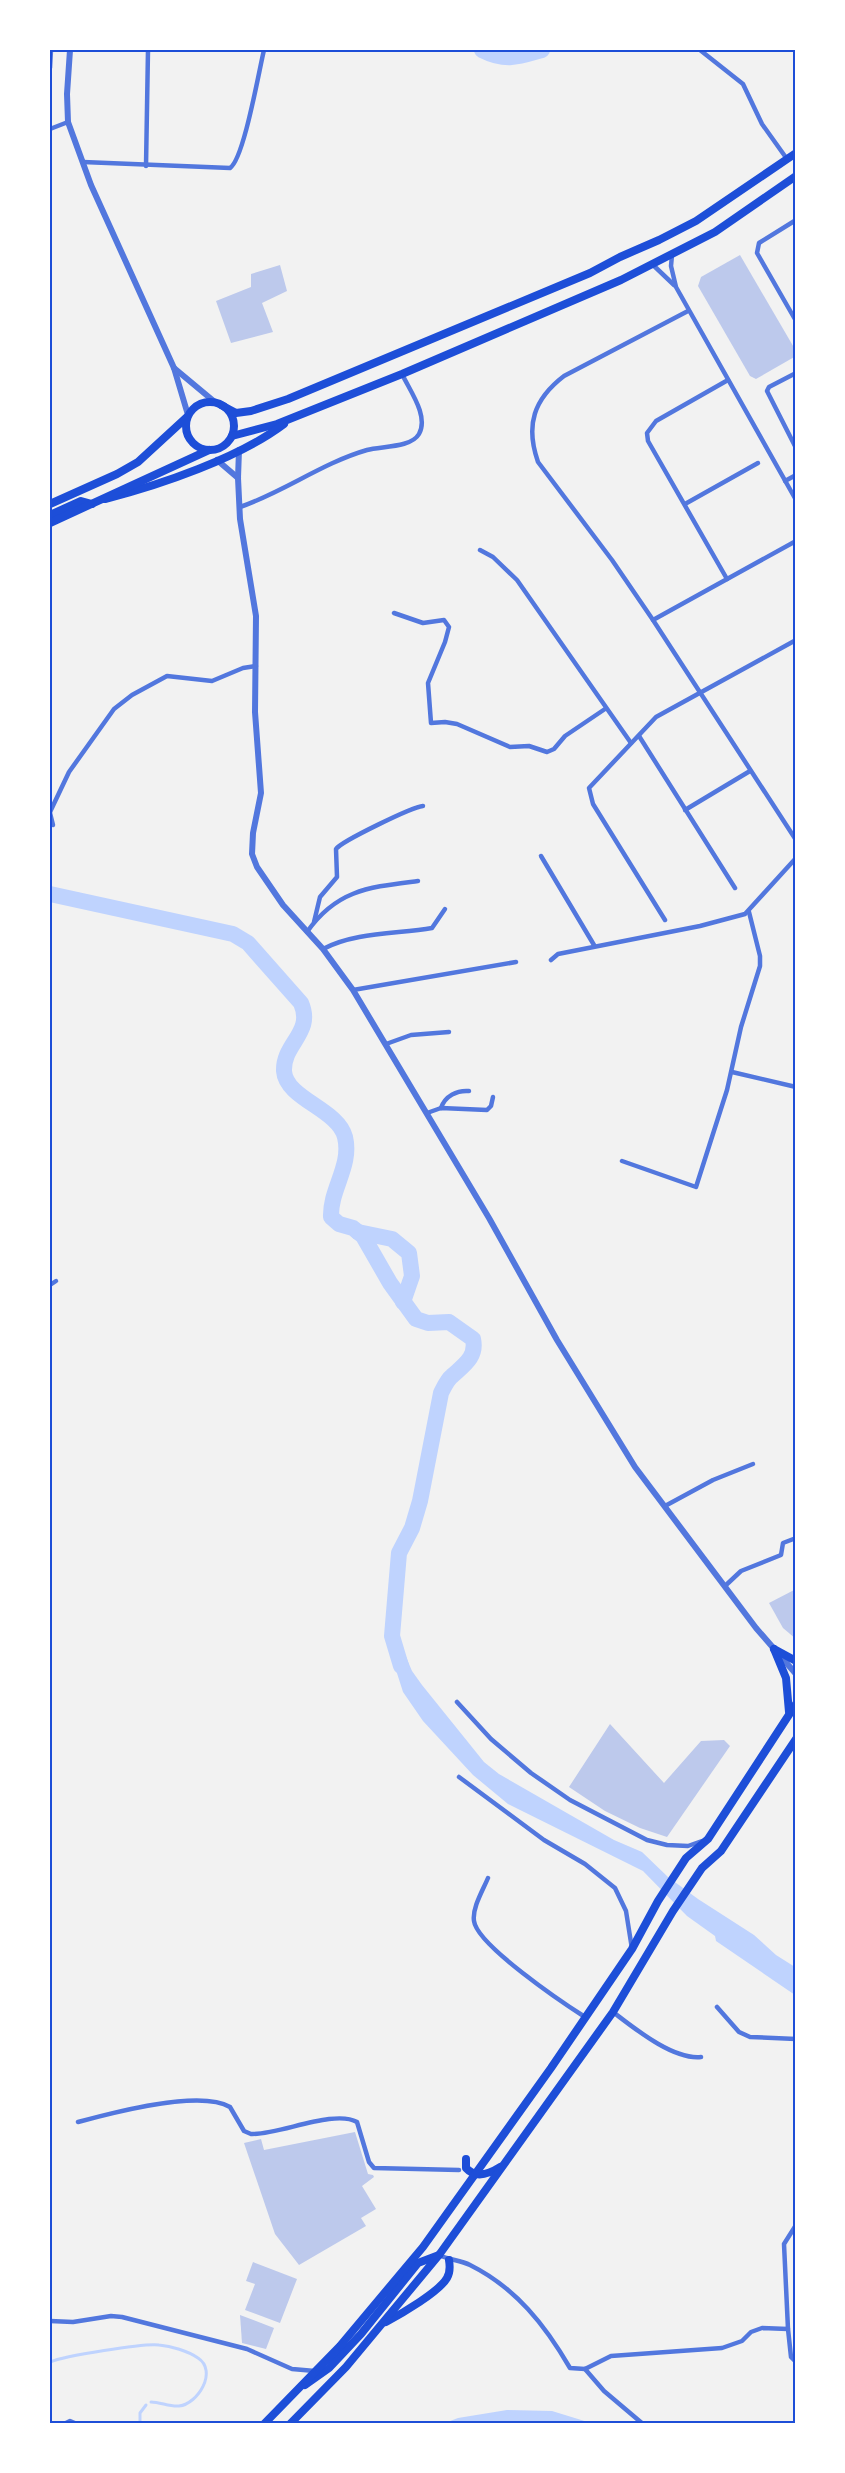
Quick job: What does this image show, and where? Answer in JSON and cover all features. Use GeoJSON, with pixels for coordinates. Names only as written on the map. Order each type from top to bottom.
{"type":"FeatureCollection","features":[{"type":"Feature","properties":{"kind":"main road"},"geometry":{"type":"LineString","coordinates":[[50,504],[138,462],[200,404],[218,404],[236,413],[288,399],[590,273],[696,220],[795,153]]}},
{"type":"Feature","properties":{"kind":"main road"},"geometry":{"type":"LineString","coordinates":[[105,499],[115,491],[209,450],[222,447],[232,435],[292,418],[402,374],[621,280],[715,232],[795,176]]}},
{"type":"Feature","properties":{"kind":"main road"},"geometry":{"type":"LineString","coordinates":[[218,404],[232,418],[232,435]]}},
{"type":"Feature","properties":{"kind":"main road"},"geometry":{"type":"LineString","coordinates":[[187,416],[185,429],[189,440],[198,447],[209,450]]}},
{"type":"Feature","properties":{"kind":"main road"},"geometry":{"type":"LineString","coordinates":[[50,523],[105,499],[198,469],[239,450],[279,428],[292,418]]}},
{"type":"Feature","properties":{"kind":"main road"},"geometry":{"type":"LineString","coordinates":[[50,515],[81,501],[92,504]]}},
{"type":"Feature","properties":{"kind":"main road"},"geometry":{"type":"LineString","coordinates":[[774,1649],[795,1661]]}},
{"type":"Feature","properties":{"kind":"main road"},"geometry":{"type":"LineString","coordinates":[[774,1649],[786,1678],[789,1716]]}},
{"type":"Feature","properties":{"kind":"main road"},"geometry":{"type":"LineString","coordinates":[[264,2424],[315,2371],[407,2267],[585,2017],[632,1948],[658,1901],[686,1858],[708,1839],[795,1704]]}},
{"type":"Feature","properties":{"kind":"main road"},"geometry":{"type":"LineString","coordinates":[[290,2424],[346,2367],[439,2255],[613,2012],[673,1911],[702,1868],[721,1851],[795,1739]]}},
{"type":"Feature","properties":{"kind":"main road"},"geometry":{"type":"LineString","coordinates":[[466,2159],[466,2168],[475,2174],[488,2174],[502,2166]]}},
{"type":"Feature","properties":{"kind":"main road"},"geometry":{"type":"LineString","coordinates":[[301,2386],[313,2381],[329,2368],[361,2334],[418,2263],[439,2255]]}},
{"type":"Feature","properties":{"kind":"main road"},"geometry":{"type":"LineString","coordinates":[[382,2325],[409,2310],[442,2284],[449,2274],[449,2260]]}},
{"type":"Feature","properties":{"kind":"street"},"geometry":{"type":"LineString","coordinates":[[50,68],[51,50]]}},
{"type":"Feature","properties":{"kind":"street"},"geometry":{"type":"LineString","coordinates":[[70,50],[68,122],[91,185],[174,368],[187,416]]}},
{"type":"Feature","properties":{"kind":"street"},"geometry":{"type":"LineString","coordinates":[[146,166],[148,50]]}},
{"type":"Feature","properties":{"kind":"street"},"geometry":{"type":"LineString","coordinates":[[83,162],[230,168],[235,165],[243,143],[264,50]]}},
{"type":"Feature","properties":{"kind":"street"},"geometry":{"type":"LineString","coordinates":[[700,50],[743,84],[762,124],[787,159]]}},
{"type":"Feature","properties":{"kind":"street"},"geometry":{"type":"LineString","coordinates":[[50,129],[68,122]]}},
{"type":"Feature","properties":{"kind":"street"},"geometry":{"type":"LineString","coordinates":[[795,220],[759,243],[757,253],[795,321]]}},
{"type":"Feature","properties":{"kind":"street"},"geometry":{"type":"LineString","coordinates":[[672,255],[671,266],[676,287],[688,311],[795,500]]}},
{"type":"Feature","properties":{"kind":"street"},"geometry":{"type":"LineString","coordinates":[[652,264],[676,287]]}},
{"type":"Feature","properties":{"kind":"street"},"geometry":{"type":"LineString","coordinates":[[688,311],[556,382],[548,389],[534,413],[532,429],[534,448],[538,462],[612,560],[653,620],[795,840]]}},
{"type":"Feature","properties":{"kind":"street"},"geometry":{"type":"LineString","coordinates":[[174,368],[218,404]]}},
{"type":"Feature","properties":{"kind":"street"},"geometry":{"type":"LineString","coordinates":[[795,373],[769,387],[767,392],[795,448]]}},
{"type":"Feature","properties":{"kind":"street"},"geometry":{"type":"LineString","coordinates":[[240,507],[266,497],[327,464],[369,449],[412,441],[418,436],[422,421],[402,374]]}},
{"type":"Feature","properties":{"kind":"street"},"geometry":{"type":"LineString","coordinates":[[728,380],[656,421],[647,433],[648,441],[728,579]]}},
{"type":"Feature","properties":{"kind":"street"},"geometry":{"type":"LineString","coordinates":[[239,450],[240,507],[256,616],[255,712],[261,793],[253,833],[252,854],[273,891],[323,949],[353,990],[635,1467],[724,1586],[795,1674]]}},
{"type":"Feature","properties":{"kind":"street"},"geometry":{"type":"LineString","coordinates":[[217,460],[238,478]]}},
{"type":"Feature","properties":{"kind":"street"},"geometry":{"type":"LineString","coordinates":[[685,504],[758,463]]}},
{"type":"Feature","properties":{"kind":"street"},"geometry":{"type":"LineString","coordinates":[[785,481],[795,475]]}},
{"type":"Feature","properties":{"kind":"street"},"geometry":{"type":"LineString","coordinates":[[653,620],[795,541]]}},
{"type":"Feature","properties":{"kind":"street"},"geometry":{"type":"LineString","coordinates":[[480,550],[493,557],[517,580],[605,709],[631,743]]}},
{"type":"Feature","properties":{"kind":"street"},"geometry":{"type":"LineString","coordinates":[[394,613],[423,623],[444,620],[449,627],[428,684],[432,723],[457,724],[510,747],[529,746],[548,752],[554,749],[565,736],[605,709]]}},
{"type":"Feature","properties":{"kind":"street"},"geometry":{"type":"LineString","coordinates":[[665,920],[590,798],[589,788],[656,717],[795,640]]}},
{"type":"Feature","properties":{"kind":"street"},"geometry":{"type":"LineString","coordinates":[[53,825],[50,812],[69,772],[114,709],[132,695],[167,676],[212,681],[243,668],[256,666]]}},
{"type":"Feature","properties":{"kind":"street"},"geometry":{"type":"LineString","coordinates":[[639,736],[735,888]]}},
{"type":"Feature","properties":{"kind":"street"},"geometry":{"type":"LineString","coordinates":[[685,810],[750,771]]}},
{"type":"Feature","properties":{"kind":"street"},"geometry":{"type":"LineString","coordinates":[[314,922],[320,897],[337,877],[336,849],[341,843],[423,806]]}},
{"type":"Feature","properties":{"kind":"street"},"geometry":{"type":"LineString","coordinates":[[541,856],[594,945]]}},
{"type":"Feature","properties":{"kind":"street"},"geometry":{"type":"LineString","coordinates":[[551,960],[558,954],[594,945],[700,926],[749,912],[795,858]]}},
{"type":"Feature","properties":{"kind":"street"},"geometry":{"type":"LineString","coordinates":[[307,932],[314,922],[354,891],[418,881]]}},
{"type":"Feature","properties":{"kind":"street"},"geometry":{"type":"LineString","coordinates":[[323,949],[352,939],[432,928],[445,909]]}},
{"type":"Feature","properties":{"kind":"street"},"geometry":{"type":"LineString","coordinates":[[622,1161],[696,1187],[732,1072],[741,1027],[760,966],[760,956],[749,912]]}},
{"type":"Feature","properties":{"kind":"street"},"geometry":{"type":"LineString","coordinates":[[353,990],[516,962]]}},
{"type":"Feature","properties":{"kind":"street"},"geometry":{"type":"LineString","coordinates":[[386,1044],[411,1035],[449,1032]]}},
{"type":"Feature","properties":{"kind":"street"},"geometry":{"type":"LineString","coordinates":[[732,1072],[795,1087]]}},
{"type":"Feature","properties":{"kind":"street"},"geometry":{"type":"LineString","coordinates":[[441,1108],[442,1103],[456,1092],[469,1091]]}},
{"type":"Feature","properties":{"kind":"street"},"geometry":{"type":"LineString","coordinates":[[427,1113],[441,1108],[485,1110],[491,1106],[493,1097]]}},
{"type":"Feature","properties":{"kind":"street"},"geometry":{"type":"LineString","coordinates":[[50,1285],[56,1281]]}},
{"type":"Feature","properties":{"kind":"street"},"geometry":{"type":"LineString","coordinates":[[665,1506],[713,1480],[753,1464]]}},
{"type":"Feature","properties":{"kind":"street"},"geometry":{"type":"LineString","coordinates":[[724,1586],[741,1570],[781,1555],[783,1543],[795,1538]]}},
{"type":"Feature","properties":{"kind":"street"},"geometry":{"type":"LineString","coordinates":[[457,1702],[491,1739],[531,1773],[570,1800],[604,1819],[647,1840],[668,1845],[688,1846],[708,1839]]}},
{"type":"Feature","properties":{"kind":"street"},"geometry":{"type":"LineString","coordinates":[[459,1777],[544,1840],[585,1864],[615,1888],[626,1911],[632,1948]]}},
{"type":"Feature","properties":{"kind":"street"},"geometry":{"type":"LineString","coordinates":[[488,1878],[473,1918],[476,1928],[520,1971],[585,2017]]}},
{"type":"Feature","properties":{"kind":"street"},"geometry":{"type":"LineString","coordinates":[[717,2007],[739,2032],[750,2037],[795,2039]]}},
{"type":"Feature","properties":{"kind":"street"},"geometry":{"type":"LineString","coordinates":[[613,2012],[654,2042],[694,2057],[701,2056]]}},
{"type":"Feature","properties":{"kind":"street"},"geometry":{"type":"LineString","coordinates":[[78,2122],[134,2107],[211,2102],[230,2107],[244,2131],[251,2134],[336,2118],[350,2118],[357,2122],[369,2162],[374,2168],[459,2170]]}},
{"type":"Feature","properties":{"kind":"street"},"geometry":{"type":"LineString","coordinates":[[795,2225],[784,2244],[788,2329],[791,2357],[795,2362]]}},
{"type":"Feature","properties":{"kind":"street"},"geometry":{"type":"LineString","coordinates":[[439,2255],[469,2265],[520,2299],[539,2321],[570,2368],[585,2369],[611,2356],[722,2348],[742,2341],[751,2332],[762,2328],[788,2329]]}},
{"type":"Feature","properties":{"kind":"street"},"geometry":{"type":"LineString","coordinates":[[50,2321],[73,2322],[111,2316],[122,2317],[247,2349],[292,2369],[315,2371]]}},
{"type":"Feature","properties":{"kind":"street"},"geometry":{"type":"LineString","coordinates":[[585,2369],[604,2391],[643,2424]]}},
{"type":"Feature","properties":{"kind":"street"},"geometry":{"type":"LineString","coordinates":[[64,2424],[70,2421],[77,2424]]}},
{"type":"Feature","properties":{"kind":"water"},"geometry":{"type":"Polygon","coordinates":[[[401,1645],[412,1671],[484,1762],[499,1774],[614,1840],[642,1852],[668,1877],[754,1935],[776,1955],[795,1967],[795,1995],[716,1941],[715,1936],[687,1916],[643,1871],[508,1804],[473,1775],[423,1721],[403,1692],[389,1648],[401,1645]]]}},
{"type":"Feature","properties":{"kind":"water"},"geometry":{"type":"Polygon","coordinates":[[[507,2410],[552,2411],[591,2423],[445,2423],[458,2418],[507,2410]]]}},
{"type":"Feature","properties":{"kind":"building"},"geometry":{"type":"Polygon","coordinates":[[[740,255],[796,351],[796,356],[756,379],[750,376],[698,286],[701,277],[740,255]]]}},
{"type":"Feature","properties":{"kind":"building"},"geometry":{"type":"Polygon","coordinates":[[[280,265],[287,291],[262,303],[273,332],[231,343],[216,301],[251,287],[251,274],[280,265]]]}},
{"type":"Feature","properties":{"kind":"building"},"geometry":{"type":"Polygon","coordinates":[[[796,1589],[796,1639],[783,1628],[769,1603],[796,1589]]]}},
{"type":"Feature","properties":{"kind":"building"},"geometry":{"type":"Polygon","coordinates":[[[610,1724],[664,1783],[701,1741],[724,1740],[730,1746],[667,1837],[640,1828],[605,1811],[569,1787],[610,1724]]]}},
{"type":"Feature","properties":{"kind":"building"},"geometry":{"type":"Polygon","coordinates":[[[355,2132],[368,2174],[374,2177],[362,2186],[376,2209],[361,2218],[366,2226],[299,2265],[275,2234],[244,2143],[261,2139],[264,2150],[355,2132]]]}},
{"type":"Feature","properties":{"kind":"building"},"geometry":{"type":"Polygon","coordinates":[[[253,2262],[297,2279],[280,2323],[245,2310],[255,2284],[246,2281],[253,2262]]]}},
{"type":"Feature","properties":{"kind":"building"},"geometry":{"type":"Polygon","coordinates":[[[240,2315],[274,2328],[266,2349],[242,2343],[240,2315]]]}},
{"type":"Feature","properties":{"kind":"waterway"},"geometry":{"type":"LineString","coordinates":[[482,50],[505,57],[526,55],[542,50]]}},
{"type":"Feature","properties":{"kind":"waterway"},"geometry":{"type":"LineString","coordinates":[[50,894],[233,934],[248,943],[301,1003],[304,1013],[301,1030],[285,1061],[284,1071],[287,1081],[302,1097],[333,1119],[345,1137],[346,1158],[334,1197],[331,1217],[339,1224],[353,1228],[363,1236],[390,1283],[416,1319],[428,1323],[449,1322],[473,1339],[471,1356],[449,1380],[441,1393],[420,1501],[412,1528],[399,1553],[392,1636],[401,1666]]}},
{"type":"Feature","properties":{"kind":"waterway"},"geometry":{"type":"LineString","coordinates":[[358,1232],[392,1239],[409,1253],[412,1276],[403,1302]]}},
{"type":"Feature","properties":{"kind":"waterway"},"geometry":{"type":"LineString","coordinates":[[50,2362],[104,2351],[159,2345],[184,2351],[204,2364],[206,2378],[199,2393],[193,2399],[179,2406],[151,2402]]}},
{"type":"Feature","properties":{"kind":"waterway"},"geometry":{"type":"LineString","coordinates":[[140,2424],[140,2413],[146,2405]]}}]}
